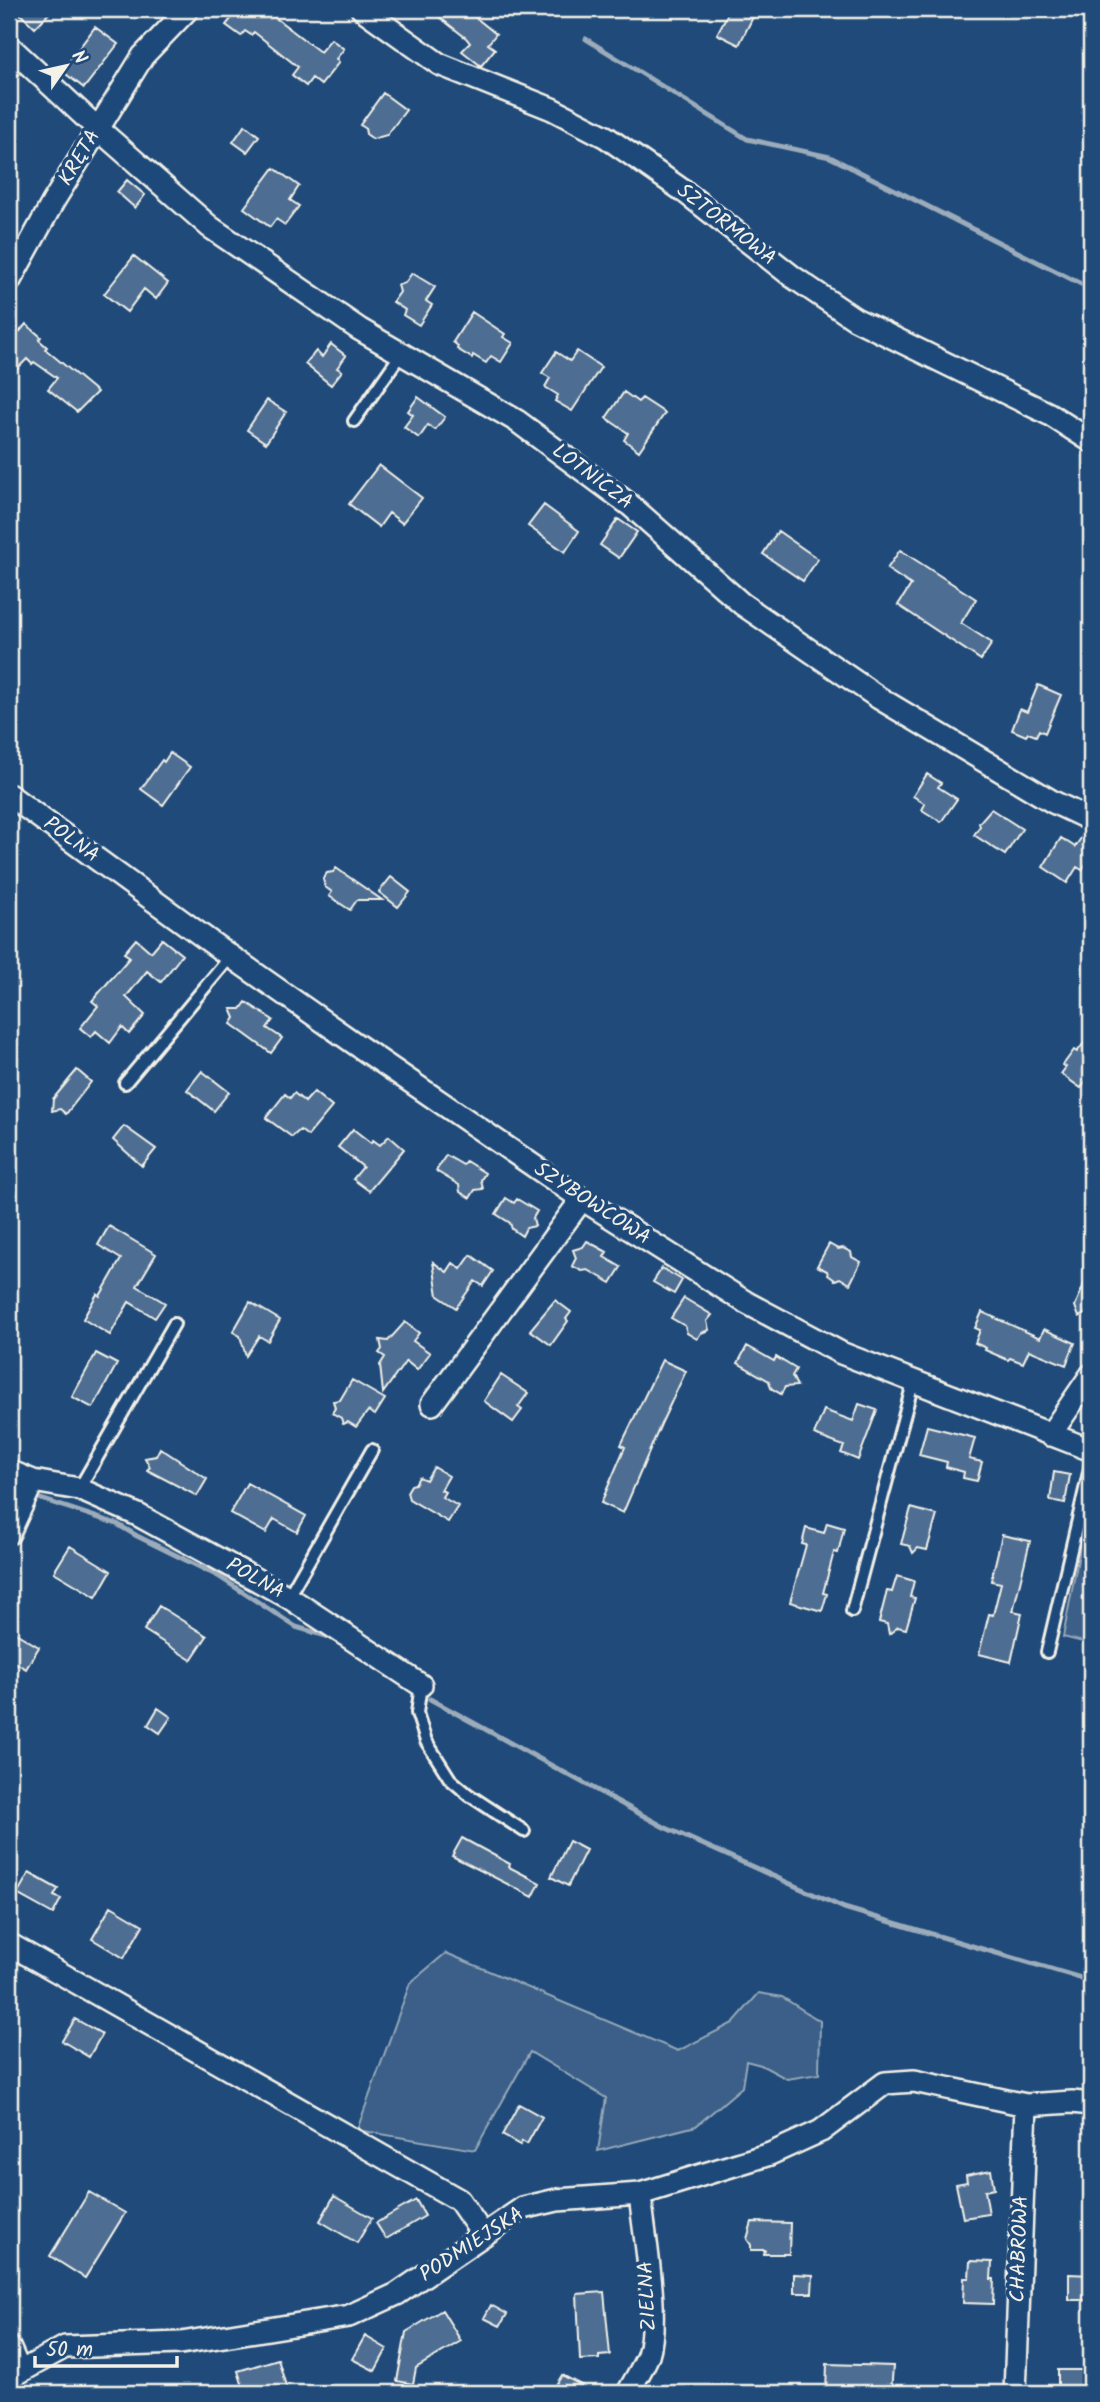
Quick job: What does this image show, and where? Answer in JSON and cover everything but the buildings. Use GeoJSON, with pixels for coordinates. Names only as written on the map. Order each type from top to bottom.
{"type":"FeatureCollection","features":[{"type":"Feature","properties":{"kind":"street","name":"KRĘTA"},"geometry":{"type":"LineString","coordinates":[[9,282],[53,202],[143,56],[188,9]]}},
{"type":"Feature","properties":{"kind":"street","name":"SZTORMOWA"},"geometry":{"type":"LineString","coordinates":[[362,9],[439,64],[552,109],[606,137],[685,192],[793,277],[855,319],[1049,414],[1091,441]]}},
{"type":"Feature","properties":{"kind":"street","name":"LOTNICZA"},"geometry":{"type":"LineString","coordinates":[[9,46],[97,128],[210,226],[359,329],[517,421],[630,505],[741,604],[879,698],[1053,802],[1091,820]]}},
{"type":"Feature","properties":{"kind":"street","name":"POLNA"},"geometry":{"type":"LineString","coordinates":[[9,795],[132,885]]}},
{"type":"Feature","properties":{"kind":"street","name":"SZYBOWCOWA"},"geometry":{"type":"LineString","coordinates":[[132,885],[582,1199],[747,1303],[841,1353],[1091,1450]]}},
{"type":"Feature","properties":{"kind":"street"},"geometry":{"type":"LineString","coordinates":[[432,1404],[582,1199]]}},
{"type":"Feature","properties":{"kind":"street"},"geometry":{"type":"LineString","coordinates":[[1050,1435],[1091,1375]]}},
{"type":"Feature","properties":{"kind":"street","name":"POLNA"},"geometry":{"type":"LineString","coordinates":[[9,1471],[33,1481],[79,1489],[138,1515],[288,1597],[421,1685]]}},
{"type":"Feature","properties":{"kind":"street"},"geometry":{"type":"LineString","coordinates":[[9,1533],[33,1481]]}},
{"type":"Feature","properties":{"kind":"street"},"geometry":{"type":"LineString","coordinates":[[9,1944],[459,2200],[483,2235]]}},
{"type":"Feature","properties":{"kind":"street","name":"PODMIEJSKA"},"geometry":{"type":"LineString","coordinates":[[14,2374],[65,2347],[181,2343],[349,2316],[397,2294],[523,2208],[557,2200],[640,2194],[770,2154],[821,2131],[885,2083],[914,2081],[1026,2105],[1072,2102],[1091,2104]]}},
{"type":"Feature","properties":{"kind":"street","name":"CHABROWA"},"geometry":{"type":"LineString","coordinates":[[1015,2393],[1026,2105]]}},
{"type":"Feature","properties":{"kind":"street","name":"ZIELNA"},"geometry":{"type":"LineString","coordinates":[[628,2393],[647,2356],[652,2336],[640,2194]]}},
{"type":"Feature","properties":{"kind":"street"},"geometry":{"type":"LineString","coordinates":[[9,2347],[14,2374]]}},
{"type":"Feature","properties":{"kind":"lane"},"geometry":{"type":"LineString","coordinates":[[354,421],[401,354]]}},
{"type":"Feature","properties":{"kind":"lane"},"geometry":{"type":"LineString","coordinates":[[125,1083],[231,956]]}},
{"type":"Feature","properties":{"kind":"lane"},"geometry":{"type":"LineString","coordinates":[[79,1489],[174,1324]]}},
{"type":"Feature","properties":{"kind":"lane"},"geometry":{"type":"LineString","coordinates":[[852,1611],[913,1383]]}},
{"type":"Feature","properties":{"kind":"lane"},"geometry":{"type":"LineString","coordinates":[[288,1597],[372,1450]]}},
{"type":"Feature","properties":{"kind":"lane"},"geometry":{"type":"LineString","coordinates":[[1047,1652],[1091,1464]]}},
{"type":"Feature","properties":{"kind":"lane"},"geometry":{"type":"LineString","coordinates":[[421,1685],[417,1713],[426,1741],[450,1779],[524,1831]]}},
{"type":"Feature","properties":{"kind":"shaded area"},"geometry":{"type":"Polygon","coordinates":[[[1085,1522],[1091,1524],[1091,1644],[1063,1637],[1085,1522]]]}},
{"type":"Feature","properties":{"kind":"shaded area"},"geometry":{"type":"Polygon","coordinates":[[[446,1953],[678,2051],[733,2023],[759,1993],[782,1997],[820,2021],[819,2074],[787,2079],[761,2065],[746,2061],[742,2087],[696,2126],[598,2151],[606,2098],[530,2052],[475,2150],[357,2130],[410,1983],[446,1953]]]}},
{"type":"Feature","properties":{"kind":"waterway"},"geometry":{"type":"LineString","coordinates":[[586,39],[747,139],[830,157],[1091,289]]}},
{"type":"Feature","properties":{"kind":"waterway"},"geometry":{"type":"LineString","coordinates":[[9,1494],[16,1494]]}},
{"type":"Feature","properties":{"kind":"waterway"},"geometry":{"type":"LineString","coordinates":[[38,1498],[117,1524],[218,1576],[296,1627],[333,1638]]}},
{"type":"Feature","properties":{"kind":"waterway"},"geometry":{"type":"LineString","coordinates":[[430,1699],[664,1827],[844,1908],[1091,1981]]}}]}
